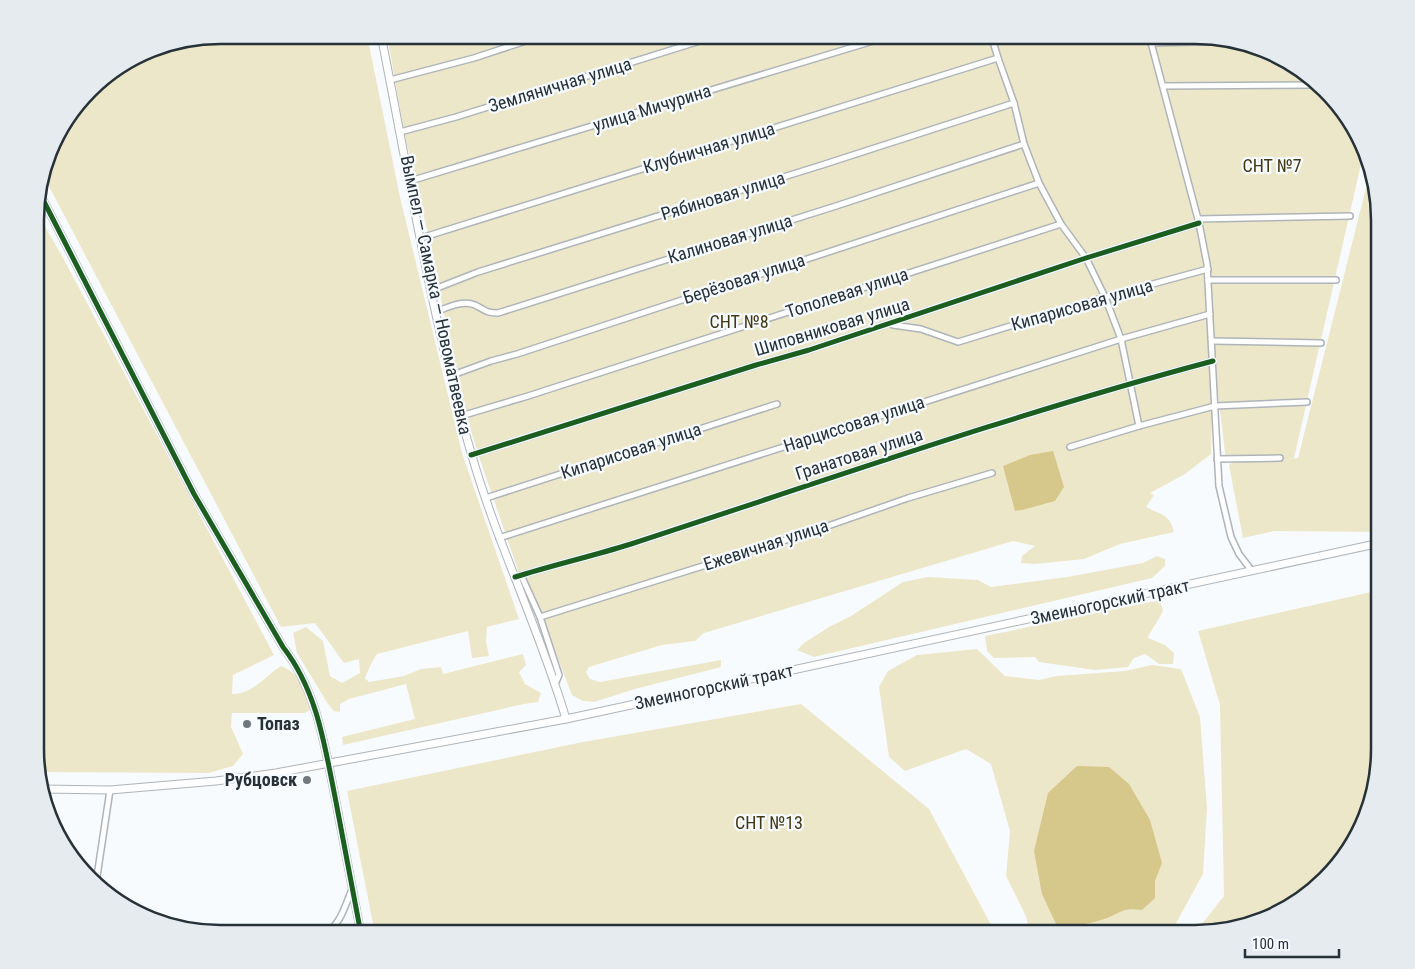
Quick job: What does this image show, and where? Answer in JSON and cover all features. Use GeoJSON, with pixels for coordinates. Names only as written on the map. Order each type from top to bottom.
{"type":"FeatureCollection","features":[{"type":"Feature","properties":{"kind":"main road","name":"Вымпел — Самарка — Новоматвеевка"},"geometry":{"type":"LineString","coordinates":[[383,44],[436,312],[460,416],[499,538],[518,576],[556,682],[566,719]]}},
{"type":"Feature","properties":{"kind":"main road"},"geometry":{"type":"LineString","coordinates":[[45,203],[194,494],[299,672],[314,704],[329,763],[359,925]]}},
{"type":"Feature","properties":{"kind":"main road","name":"Змеиногорский тракт"},"geometry":{"type":"LineString","coordinates":[[49,789],[110,790],[216,781],[276,773],[566,719],[1371,545]]}},
{"type":"Feature","properties":{"kind":"street"},"geometry":{"type":"LineString","coordinates":[[390,80],[474,58],[517,44]]}},
{"type":"Feature","properties":{"kind":"street","name":"Земляничная улица"},"geometry":{"type":"LineString","coordinates":[[400,132],[466,114],[690,44]]}},
{"type":"Feature","properties":{"kind":"street","name":"улица Мичурина"},"geometry":{"type":"LineString","coordinates":[[410,181],[863,44]]}},
{"type":"Feature","properties":{"kind":"street"},"geometry":{"type":"LineString","coordinates":[[994,44],[1014,103],[1024,144],[1039,183],[1061,224],[1086,258],[1106,297],[1121,339],[1139,426]]}},
{"type":"Feature","properties":{"kind":"street"},"geometry":{"type":"LineString","coordinates":[[1151,44],[1198,221],[1208,269],[1219,486],[1231,537],[1239,554],[1252,571]]}},
{"type":"Feature","properties":{"kind":"street","name":"Клубничная улица"},"geometry":{"type":"LineString","coordinates":[[421,238],[998,58]]}},
{"type":"Feature","properties":{"kind":"street"},"geometry":{"type":"LineString","coordinates":[[1163,86],[1308,85]]}},
{"type":"Feature","properties":{"kind":"street","name":"Рябиновая улица"},"geometry":{"type":"LineString","coordinates":[[432,290],[478,272],[1014,103]]}},
{"type":"Feature","properties":{"kind":"street","name":"Калиновая улица"},"geometry":{"type":"LineString","coordinates":[[436,312],[456,304],[473,304],[486,312],[498,313],[836,206],[1024,144]]}},
{"type":"Feature","properties":{"kind":"street","name":"Берёзовая улица"},"geometry":{"type":"LineString","coordinates":[[450,376],[1039,183]]}},
{"type":"Feature","properties":{"kind":"street","name":"Шиповниковая улица"},"geometry":{"type":"LineString","coordinates":[[471,455],[756,364],[809,350],[891,324],[1198,221],[1350,216]]}},
{"type":"Feature","properties":{"kind":"street","name":"Тополевая улица"},"geometry":{"type":"LineString","coordinates":[[460,416],[538,393],[1061,224]]}},
{"type":"Feature","properties":{"kind":"street","name":"Кипарисовая улица"},"geometry":{"type":"LineString","coordinates":[[891,324],[921,329],[958,342],[1106,297],[1208,269]]}},
{"type":"Feature","properties":{"kind":"street"},"geometry":{"type":"LineString","coordinates":[[1208,280],[1336,280]]}},
{"type":"Feature","properties":{"kind":"street","name":"Нарциссовая улица"},"geometry":{"type":"LineString","coordinates":[[499,538],[1121,339],[1210,314]]}},
{"type":"Feature","properties":{"kind":"street"},"geometry":{"type":"LineString","coordinates":[[1212,341],[1321,343]]}},
{"type":"Feature","properties":{"kind":"street","name":"Гранатовая улица"},"geometry":{"type":"LineString","coordinates":[[518,576],[629,544],[1130,383],[1213,360]]}},
{"type":"Feature","properties":{"kind":"street"},"geometry":{"type":"LineString","coordinates":[[1070,448],[1139,426],[1215,406],[1307,402]]}},
{"type":"Feature","properties":{"kind":"street","name":"Кипарисовая улица"},"geometry":{"type":"LineString","coordinates":[[486,498],[777,404]]}},
{"type":"Feature","properties":{"kind":"street"},"geometry":{"type":"LineString","coordinates":[[1217,459],[1280,458]]}},
{"type":"Feature","properties":{"kind":"street","name":"Ежевичная улица"},"geometry":{"type":"LineString","coordinates":[[540,617],[805,534],[908,498],[992,473]]}},
{"type":"Feature","properties":{"kind":"street"},"geometry":{"type":"LineString","coordinates":[[518,576],[540,617],[559,675],[556,682]]}},
{"type":"Feature","properties":{"kind":"street"},"geometry":{"type":"LineString","coordinates":[[97,876],[110,790]]}},
{"type":"Feature","properties":{"kind":"street"},"geometry":{"type":"LineString","coordinates":[[336,925],[352,889]]}},
{"type":"Feature","properties":{"kind":"green space"},"geometry":{"type":"Polygon","coordinates":[[[209,44],[369,44],[400,197],[462,453],[519,619],[487,627],[486,641],[489,656],[472,658],[468,631],[377,654],[365,678],[369,682],[404,676],[421,669],[441,667],[443,674],[523,654],[526,665],[519,672],[525,684],[541,693],[538,702],[343,745],[342,737],[415,719],[406,684],[349,699],[340,704],[340,712],[334,711],[297,653],[293,633],[306,627],[323,641],[330,676],[342,683],[360,673],[359,659],[344,663],[315,623],[281,627],[48,184],[53,163],[62,142],[80,113],[95,95],[122,73],[153,57],[186,47],[209,44]]]}},
{"type":"Feature","properties":{"kind":"green space","name":"СНТ №8"},"geometry":{"type":"Polygon","coordinates":[[[389,44],[1206,44],[1229,47],[1262,57],[1293,73],[1320,95],[1342,122],[1362,162],[1294,458],[1286,459],[1298,458],[1367,183],[1368,186],[1371,209],[1371,532],[1274,531],[1243,538],[1229,465],[1233,462],[1226,462],[1213,365],[1211,454],[1185,474],[1150,493],[1154,495],[1146,507],[1167,518],[1174,532],[1120,544],[1084,559],[1035,564],[1021,563],[1022,556],[1035,546],[1013,541],[704,633],[695,641],[662,645],[589,667],[586,672],[590,679],[600,682],[721,660],[721,667],[635,689],[594,702],[583,701],[572,695],[549,636],[520,576],[478,454],[459,390],[429,238],[404,132],[389,44]]]}},
{"type":"Feature","properties":{"kind":"green space"},"geometry":{"type":"Polygon","coordinates":[[[44,225],[274,655],[233,675],[232,694],[252,688],[281,666],[294,674],[304,690],[310,710],[305,713],[232,713],[231,727],[243,754],[233,766],[209,773],[45,772],[44,225]]]}},
{"type":"Feature","properties":{"kind":"green space"},"geometry":{"type":"Polygon","coordinates":[[[1157,556],[1165,559],[1165,566],[1152,578],[814,657],[797,650],[804,643],[851,616],[903,582],[928,577],[978,580],[991,587],[1067,577],[1143,563],[1157,556]]]}},
{"type":"Feature","properties":{"kind":"green space"},"geometry":{"type":"Polygon","coordinates":[[[1371,592],[1371,760],[1365,795],[1353,827],[1342,847],[1320,874],[1293,896],[1252,916],[1206,925],[1201,925],[1224,896],[1220,705],[1198,631],[1371,592]]]}},
{"type":"Feature","properties":{"kind":"green space"},"geometry":{"type":"Polygon","coordinates":[[[1160,600],[1163,611],[1148,638],[1165,645],[1174,653],[1173,664],[1159,664],[1145,654],[1134,658],[1128,667],[1095,670],[1039,662],[1035,657],[994,658],[987,651],[985,636],[1160,600]]]}},
{"type":"Feature","properties":{"kind":"green space"},"geometry":{"type":"Polygon","coordinates":[[[977,649],[1005,676],[1039,680],[1056,676],[1125,671],[1152,665],[1181,669],[1200,717],[1207,808],[1203,874],[1175,925],[1028,925],[1025,914],[1006,876],[1010,831],[991,764],[966,749],[905,771],[889,757],[879,687],[888,671],[917,655],[977,649]]]}},
{"type":"Feature","properties":{"kind":"green space","name":"СНТ №13"},"geometry":{"type":"Polygon","coordinates":[[[801,704],[929,809],[991,925],[373,925],[347,791],[583,742],[801,704]]]}},
{"type":"Feature","properties":{"kind":"shaded area"},"geometry":{"type":"Polygon","coordinates":[[[1053,451],[1064,487],[1055,501],[1015,511],[1003,466],[1030,455],[1053,451]]]}},
{"type":"Feature","properties":{"kind":"shaded area"},"geometry":{"type":"Polygon","coordinates":[[[1077,766],[1109,767],[1129,784],[1150,820],[1162,863],[1155,881],[1155,898],[1142,910],[1125,910],[1086,924],[1056,924],[1042,894],[1034,851],[1048,793],[1077,766]]]}},
{"type":"Feature","properties":{"kind":"cycle path"},"geometry":{"type":"LineString","coordinates":[[45,203],[194,494],[283,647],[295,664],[304,683],[324,741],[359,925]]}},
{"type":"Feature","properties":{"kind":"cycle path"},"geometry":{"type":"LineString","coordinates":[[471,455],[809,350],[1086,258],[1199,223]]}},
{"type":"Feature","properties":{"kind":"cycle path"},"geometry":{"type":"LineString","coordinates":[[515,577],[631,544],[994,425],[1213,361]]}},
{"type":"Feature","properties":{"kind":"place","name":"Топаз"},"geometry":{"type":"Point","coordinates":[247,724]}},
{"type":"Feature","properties":{"kind":"place","name":"Рубцовск"},"geometry":{"type":"Point","coordinates":[307,780]}},
{"type":"Feature","properties":{"kind":"park label","name":"СНТ №7"},"geometry":{"type":"Point","coordinates":[1272,166]}}]}
